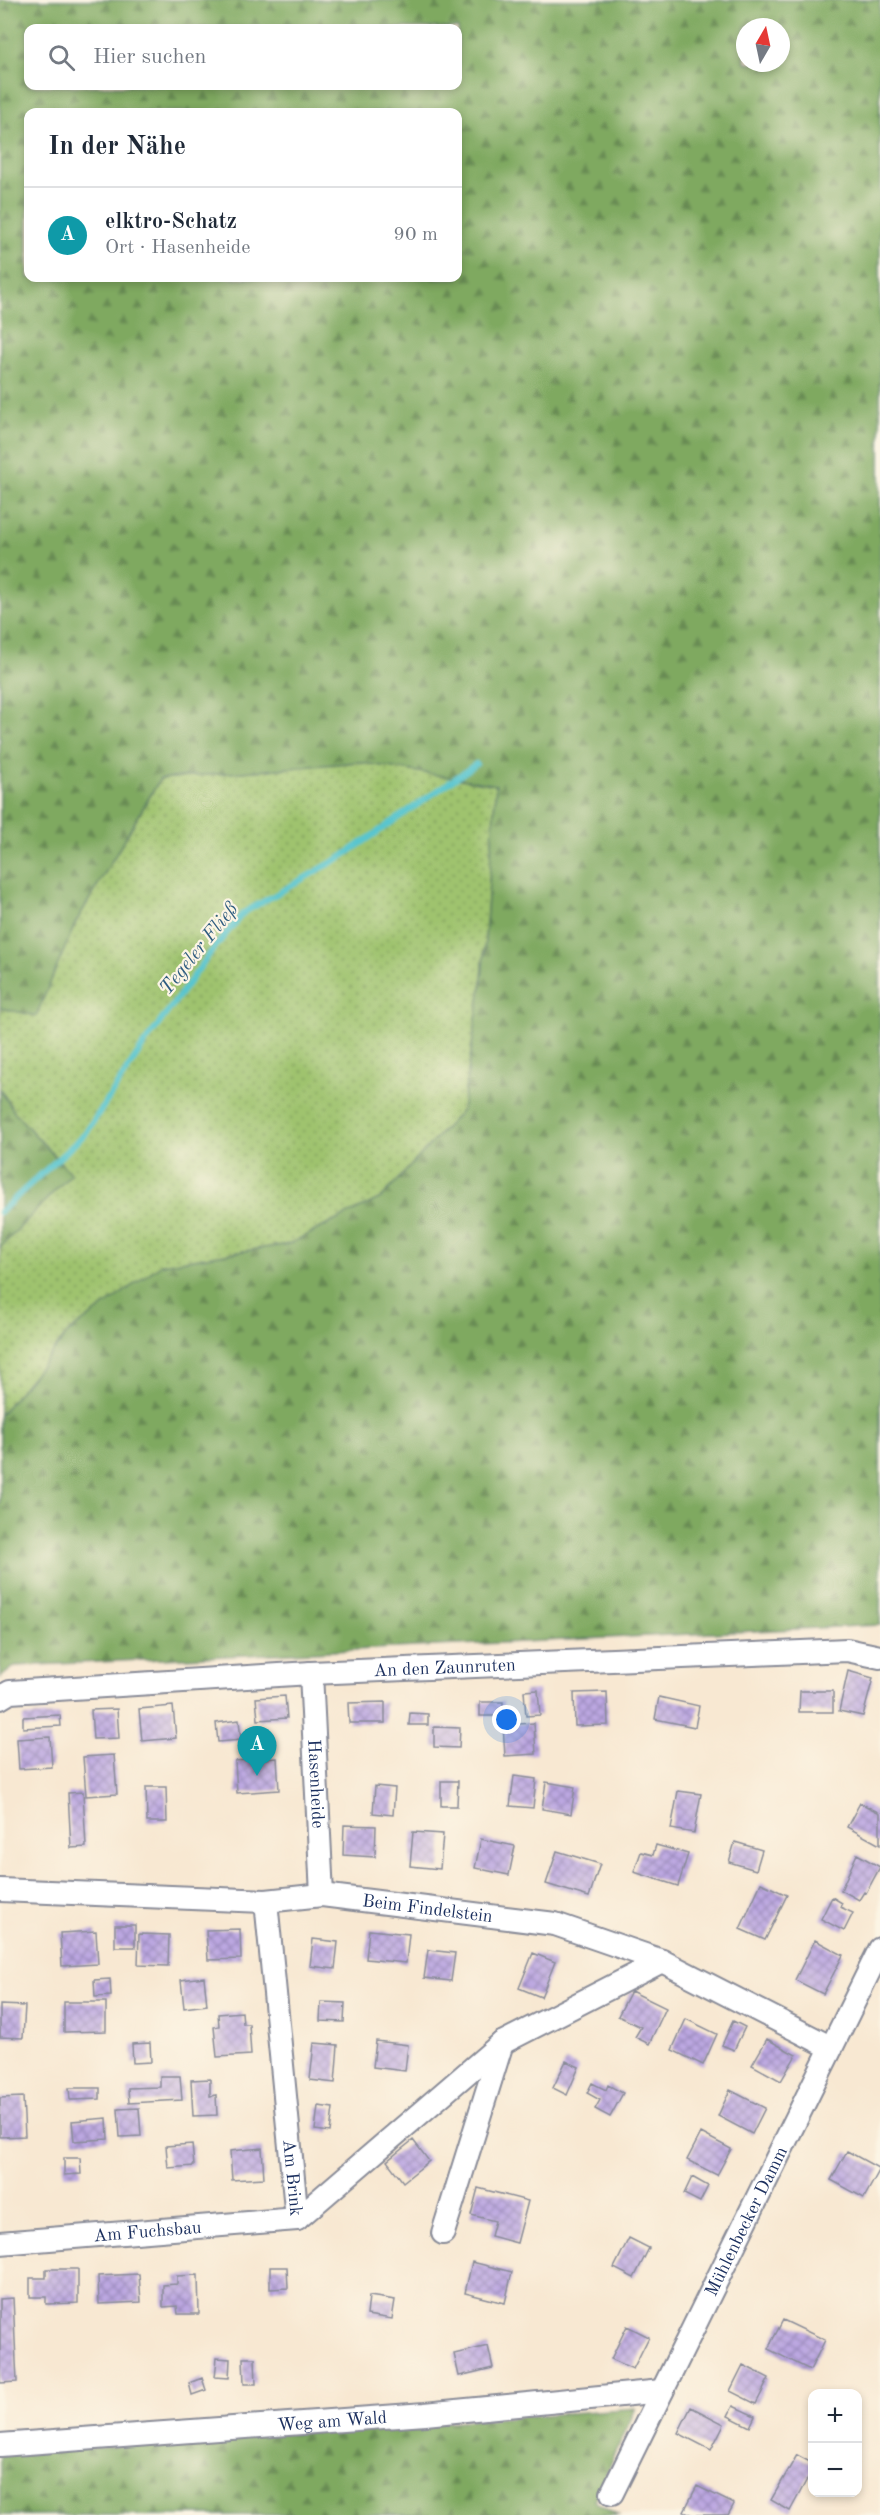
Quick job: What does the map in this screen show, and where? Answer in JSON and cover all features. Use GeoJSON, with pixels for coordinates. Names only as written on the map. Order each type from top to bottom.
{"type":"FeatureCollection","features":[{"type":"Feature","properties":{"kind":"street","name":"An den Zaunruten"},"geometry":{"type":"LineString","coordinates":[[5,1695],[311,1673],[848,1650],[880,1657]]}},
{"type":"Feature","properties":{"kind":"street","name":"Hasenheide"},"geometry":{"type":"LineString","coordinates":[[311,1673],[322,1895]]}},
{"type":"Feature","properties":{"kind":"street","name":"Beim Findelstein"},"geometry":{"type":"LineString","coordinates":[[0,1890],[266,1901],[322,1895],[555,1924],[662,1961],[830,2047]]}},
{"type":"Feature","properties":{"kind":"street","name":"Am Brink"},"geometry":{"type":"LineString","coordinates":[[266,1901],[297,2218]]}},
{"type":"Feature","properties":{"kind":"street","name":"Mühlenbecker Damm"},"geometry":{"type":"LineString","coordinates":[[612,2493],[880,1949]]}},
{"type":"Feature","properties":{"kind":"street","name":"Am Brink"},"geometry":{"type":"LineString","coordinates":[[297,2218],[502,2043],[662,1961]]}},
{"type":"Feature","properties":{"kind":"street"},"geometry":{"type":"LineString","coordinates":[[443,2233],[502,2043]]}},
{"type":"Feature","properties":{"kind":"street","name":"Am Fuchsbau"},"geometry":{"type":"LineString","coordinates":[[0,2243],[297,2218]]}},
{"type":"Feature","properties":{"kind":"street","name":"Weg am Wald"},"geometry":{"type":"LineString","coordinates":[[0,2445],[425,2414],[662,2391]]}},
{"type":"Feature","properties":{"kind":"green space"},"geometry":{"type":"Polygon","coordinates":[[[0,0],[880,0],[880,1625],[15,1666],[0,1678],[0,1415],[69,1332],[162,1264],[289,1244],[381,1198],[462,1110],[482,981],[496,785],[358,762],[160,779],[76,922],[36,1016],[0,1008],[0,0]]]}},
{"type":"Feature","properties":{"kind":"green space"},"geometry":{"type":"Polygon","coordinates":[[[358,762],[496,784],[482,981],[462,1110],[381,1198],[289,1244],[162,1264],[69,1332],[0,1415],[0,1248],[71,1174],[15,1113],[0,1089],[0,1008],[36,1015],[76,922],[160,779],[358,762]]]}},
{"type":"Feature","properties":{"kind":"green space"},"geometry":{"type":"Polygon","coordinates":[[[0,1089],[15,1113],[71,1174],[0,1248],[0,1089]]]}},
{"type":"Feature","properties":{"kind":"green space"},"geometry":{"type":"Polygon","coordinates":[[[636,2408],[594,2501],[618,2515],[0,2515],[0,2455],[636,2408]]]}},
{"type":"Feature","properties":{"kind":"building"},"geometry":{"type":"Polygon","coordinates":[[[848,1671],[873,1678],[863,1716],[839,1711],[848,1671]]]}},
{"type":"Feature","properties":{"kind":"building"},"geometry":{"type":"Polygon","coordinates":[[[538,1690],[540,1715],[526,1716],[524,1691],[538,1690]]]}},
{"type":"Feature","properties":{"kind":"building"},"geometry":{"type":"Polygon","coordinates":[[[800,1691],[833,1691],[833,1712],[799,1712],[800,1691]]]}},
{"type":"Feature","properties":{"kind":"building"},"geometry":{"type":"Polygon","coordinates":[[[607,1692],[608,1725],[575,1726],[574,1693],[607,1692]]]}},
{"type":"Feature","properties":{"kind":"building"},"geometry":{"type":"Polygon","coordinates":[[[285,1696],[287,1718],[258,1720],[256,1698],[285,1696]]]}},
{"type":"Feature","properties":{"kind":"building"},"geometry":{"type":"Polygon","coordinates":[[[659,1697],[699,1706],[695,1727],[655,1719],[659,1697]]]}},
{"type":"Feature","properties":{"kind":"building"},"geometry":{"type":"Polygon","coordinates":[[[385,1702],[385,1723],[349,1723],[348,1703],[385,1702]]]}},
{"type":"Feature","properties":{"kind":"building"},"geometry":{"type":"Polygon","coordinates":[[[480,1702],[503,1702],[503,1716],[480,1716],[480,1702]]]}},
{"type":"Feature","properties":{"kind":"building"},"geometry":{"type":"Polygon","coordinates":[[[173,1706],[176,1738],[142,1741],[139,1709],[173,1706]]]}},
{"type":"Feature","properties":{"kind":"building"},"geometry":{"type":"Polygon","coordinates":[[[117,1709],[119,1738],[93,1739],[91,1710],[117,1709]]]}},
{"type":"Feature","properties":{"kind":"building"},"geometry":{"type":"Polygon","coordinates":[[[410,1713],[428,1714],[428,1725],[409,1725],[410,1713]]]}},
{"type":"Feature","properties":{"kind":"building"},"geometry":{"type":"Polygon","coordinates":[[[60,1715],[61,1726],[23,1728],[23,1717],[60,1715]]]}},
{"type":"Feature","properties":{"kind":"building"},"geometry":{"type":"Polygon","coordinates":[[[239,1720],[241,1740],[218,1742],[216,1723],[239,1720]]]}},
{"type":"Feature","properties":{"kind":"building"},"geometry":{"type":"Polygon","coordinates":[[[534,1723],[536,1754],[505,1756],[503,1725],[534,1723]]]}},
{"type":"Feature","properties":{"kind":"building"},"geometry":{"type":"Polygon","coordinates":[[[434,1727],[460,1728],[459,1748],[434,1747],[434,1727]]]}},
{"type":"Feature","properties":{"kind":"building"},"geometry":{"type":"Polygon","coordinates":[[[50,1737],[52,1767],[19,1769],[17,1739],[50,1737]]]}},
{"type":"Feature","properties":{"kind":"building"},"geometry":{"type":"Polygon","coordinates":[[[114,1755],[117,1794],[86,1796],[83,1757],[114,1755]]]}},
{"type":"Feature","properties":{"kind":"building"},"geometry":{"type":"Polygon","coordinates":[[[277,1758],[279,1790],[237,1793],[235,1761],[277,1758]]]}},
{"type":"Feature","properties":{"kind":"building"},"geometry":{"type":"Polygon","coordinates":[[[514,1776],[536,1779],[533,1808],[510,1806],[514,1776]]]}},
{"type":"Feature","properties":{"kind":"building"},"geometry":{"type":"Polygon","coordinates":[[[441,1781],[458,1781],[457,1806],[441,1806],[441,1781]]]}},
{"type":"Feature","properties":{"kind":"building"},"geometry":{"type":"Polygon","coordinates":[[[546,1782],[575,1787],[571,1814],[542,1809],[546,1782]]]}},
{"type":"Feature","properties":{"kind":"building"},"geometry":{"type":"Polygon","coordinates":[[[375,1786],[395,1788],[393,1815],[373,1813],[375,1786]]]}},
{"type":"Feature","properties":{"kind":"building"},"geometry":{"type":"Polygon","coordinates":[[[146,1787],[166,1787],[167,1822],[147,1822],[146,1787]]]}},
{"type":"Feature","properties":{"kind":"building"},"geometry":{"type":"Polygon","coordinates":[[[678,1791],[701,1794],[694,1833],[671,1829],[678,1791]]]}},
{"type":"Feature","properties":{"kind":"building"},"geometry":{"type":"Polygon","coordinates":[[[83,1792],[86,1847],[71,1848],[68,1793],[83,1792]]]}},
{"type":"Feature","properties":{"kind":"building"},"geometry":{"type":"Polygon","coordinates":[[[860,1803],[880,1813],[880,1845],[847,1827],[860,1803]]]}},
{"type":"Feature","properties":{"kind":"building"},"geometry":{"type":"Polygon","coordinates":[[[344,1825],[376,1826],[375,1857],[343,1855],[344,1825]]]}},
{"type":"Feature","properties":{"kind":"building"},"geometry":{"type":"Polygon","coordinates":[[[413,1832],[443,1834],[440,1869],[410,1866],[413,1832]]]}},
{"type":"Feature","properties":{"kind":"building"},"geometry":{"type":"Polygon","coordinates":[[[481,1839],[515,1846],[509,1875],[475,1868],[481,1839]]]}},
{"type":"Feature","properties":{"kind":"building"},"geometry":{"type":"Polygon","coordinates":[[[735,1842],[762,1850],[756,1870],[729,1862],[735,1842]]]}},
{"type":"Feature","properties":{"kind":"building"},"geometry":{"type":"Polygon","coordinates":[[[656,1845],[688,1854],[678,1886],[634,1872],[641,1852],[653,1855],[656,1845]]]}},
{"type":"Feature","properties":{"kind":"building"},"geometry":{"type":"Polygon","coordinates":[[[557,1851],[600,1864],[589,1897],[546,1884],[557,1851]]]}},
{"type":"Feature","properties":{"kind":"building"},"geometry":{"type":"Polygon","coordinates":[[[857,1854],[880,1867],[866,1893],[864,1892],[859,1900],[841,1890],[857,1854]]]}},
{"type":"Feature","properties":{"kind":"building"},"geometry":{"type":"Polygon","coordinates":[[[761,1883],[787,1895],[765,1940],[740,1929],[761,1883]]]}},
{"type":"Feature","properties":{"kind":"building"},"geometry":{"type":"Polygon","coordinates":[[[832,1897],[842,1903],[840,1907],[853,1913],[844,1931],[821,1919],[832,1897]]]}},
{"type":"Feature","properties":{"kind":"building"},"geometry":{"type":"Polygon","coordinates":[[[115,1925],[135,1925],[135,1947],[115,1947],[115,1925]]]}},
{"type":"Feature","properties":{"kind":"building"},"geometry":{"type":"Polygon","coordinates":[[[240,1929],[241,1959],[208,1960],[206,1930],[240,1929]]]}},
{"type":"Feature","properties":{"kind":"building"},"geometry":{"type":"Polygon","coordinates":[[[369,1930],[409,1934],[406,1963],[366,1959],[369,1930]]]}},
{"type":"Feature","properties":{"kind":"building"},"geometry":{"type":"Polygon","coordinates":[[[96,1931],[98,1964],[62,1966],[60,1933],[96,1931]]]}},
{"type":"Feature","properties":{"kind":"building"},"geometry":{"type":"Polygon","coordinates":[[[139,1934],[169,1935],[168,1966],[138,1965],[139,1934]]]}},
{"type":"Feature","properties":{"kind":"building"},"geometry":{"type":"Polygon","coordinates":[[[313,1939],[338,1942],[335,1969],[310,1966],[313,1939]]]}},
{"type":"Feature","properties":{"kind":"building"},"geometry":{"type":"Polygon","coordinates":[[[815,1940],[843,1955],[823,1994],[795,1980],[815,1940]]]}},
{"type":"Feature","properties":{"kind":"building"},"geometry":{"type":"Polygon","coordinates":[[[428,1950],[455,1953],[451,1981],[424,1978],[428,1950]]]}},
{"type":"Feature","properties":{"kind":"building"},"geometry":{"type":"Polygon","coordinates":[[[533,1953],[555,1962],[541,1997],[519,1988],[533,1953]]]}},
{"type":"Feature","properties":{"kind":"building"},"geometry":{"type":"Polygon","coordinates":[[[204,1977],[207,2005],[184,2008],[181,1980],[204,1977]]]}},
{"type":"Feature","properties":{"kind":"building"},"geometry":{"type":"Polygon","coordinates":[[[110,1979],[111,1996],[95,1997],[94,1980],[110,1979]]]}},
{"type":"Feature","properties":{"kind":"building"},"geometry":{"type":"Polygon","coordinates":[[[631,1991],[666,2008],[649,2044],[635,2037],[641,2027],[618,2016],[631,1991]]]}},
{"type":"Feature","properties":{"kind":"building"},"geometry":{"type":"Polygon","coordinates":[[[64,2002],[106,2002],[106,2031],[64,2032],[64,2002]]]}},
{"type":"Feature","properties":{"kind":"building"},"geometry":{"type":"Polygon","coordinates":[[[321,2002],[345,2003],[344,2022],[320,2021],[321,2002]]]}},
{"type":"Feature","properties":{"kind":"building"},"geometry":{"type":"Polygon","coordinates":[[[0,2005],[25,2006],[23,2038],[0,2037],[0,2005]]]}},
{"type":"Feature","properties":{"kind":"building"},"geometry":{"type":"Polygon","coordinates":[[[242,2012],[243,2024],[249,2024],[251,2055],[217,2057],[214,2027],[219,2026],[218,2014],[242,2012]]]}},
{"type":"Feature","properties":{"kind":"building"},"geometry":{"type":"Polygon","coordinates":[[[686,2019],[717,2034],[703,2065],[672,2050],[686,2019]]]}},
{"type":"Feature","properties":{"kind":"building"},"geometry":{"type":"Polygon","coordinates":[[[733,2021],[745,2027],[734,2050],[722,2045],[733,2021]]]}},
{"type":"Feature","properties":{"kind":"building"},"geometry":{"type":"Polygon","coordinates":[[[767,2039],[796,2055],[781,2081],[752,2065],[767,2039]]]}},
{"type":"Feature","properties":{"kind":"building"},"geometry":{"type":"Polygon","coordinates":[[[376,2041],[408,2045],[405,2071],[373,2067],[376,2041]]]}},
{"type":"Feature","properties":{"kind":"building"},"geometry":{"type":"Polygon","coordinates":[[[150,2043],[151,2062],[133,2063],[132,2044],[150,2043]]]}},
{"type":"Feature","properties":{"kind":"building"},"geometry":{"type":"Polygon","coordinates":[[[314,2043],[338,2045],[335,2083],[310,2080],[314,2043]]]}},
{"type":"Feature","properties":{"kind":"building"},"geometry":{"type":"Polygon","coordinates":[[[566,2061],[579,2067],[567,2095],[553,2088],[566,2061]]]}},
{"type":"Feature","properties":{"kind":"building"},"geometry":{"type":"Polygon","coordinates":[[[160,2076],[180,2076],[182,2100],[129,2103],[128,2088],[160,2087],[160,2076]]]}},
{"type":"Feature","properties":{"kind":"building"},"geometry":{"type":"Polygon","coordinates":[[[210,2079],[210,2096],[216,2095],[217,2115],[193,2116],[191,2080],[210,2079]]]}},
{"type":"Feature","properties":{"kind":"building"},"geometry":{"type":"Polygon","coordinates":[[[592,2083],[606,2090],[608,2085],[623,2093],[610,2117],[595,2109],[600,2100],[587,2093],[592,2083]]]}},
{"type":"Feature","properties":{"kind":"building"},"geometry":{"type":"Polygon","coordinates":[[[69,2088],[100,2088],[100,2099],[70,2100],[69,2088]]]}},
{"type":"Feature","properties":{"kind":"building"},"geometry":{"type":"Polygon","coordinates":[[[730,2090],[765,2108],[752,2134],[718,2116],[730,2090]]]}},
{"type":"Feature","properties":{"kind":"building"},"geometry":{"type":"Polygon","coordinates":[[[23,2097],[25,2136],[0,2137],[0,2098],[23,2097]]]}},
{"type":"Feature","properties":{"kind":"building"},"geometry":{"type":"Polygon","coordinates":[[[318,2106],[333,2108],[330,2132],[315,2130],[318,2106]]]}},
{"type":"Feature","properties":{"kind":"building"},"geometry":{"type":"Polygon","coordinates":[[[139,2108],[141,2136],[120,2137],[118,2109],[139,2108]]]}},
{"type":"Feature","properties":{"kind":"building"},"geometry":{"type":"Polygon","coordinates":[[[107,2118],[108,2139],[74,2141],[72,2121],[107,2118]]]}},
{"type":"Feature","properties":{"kind":"building"},"geometry":{"type":"Polygon","coordinates":[[[701,2133],[731,2149],[717,2175],[687,2160],[701,2133]]]}},
{"type":"Feature","properties":{"kind":"building"},"geometry":{"type":"Polygon","coordinates":[[[413,2140],[429,2161],[403,2182],[387,2161],[413,2140]]]}},
{"type":"Feature","properties":{"kind":"building"},"geometry":{"type":"Polygon","coordinates":[[[192,2144],[194,2166],[168,2168],[166,2146],[192,2144]]]}},
{"type":"Feature","properties":{"kind":"building"},"geometry":{"type":"Polygon","coordinates":[[[262,2148],[264,2178],[232,2180],[230,2151],[262,2148]]]}},
{"type":"Feature","properties":{"kind":"building"},"geometry":{"type":"Polygon","coordinates":[[[847,2151],[880,2169],[864,2198],[831,2180],[847,2151]]]}},
{"type":"Feature","properties":{"kind":"building"},"geometry":{"type":"Polygon","coordinates":[[[64,2158],[80,2158],[81,2174],[64,2175],[64,2158]]]}},
{"type":"Feature","properties":{"kind":"building"},"geometry":{"type":"Polygon","coordinates":[[[692,2177],[708,2186],[700,2202],[684,2194],[692,2177]]]}},
{"type":"Feature","properties":{"kind":"building"},"geometry":{"type":"Polygon","coordinates":[[[478,2188],[528,2201],[517,2243],[491,2236],[495,2221],[471,2215],[478,2188]]]}},
{"type":"Feature","properties":{"kind":"building"},"geometry":{"type":"Polygon","coordinates":[[[629,2238],[649,2248],[634,2278],[614,2268],[629,2238]]]}},
{"type":"Feature","properties":{"kind":"building"},"geometry":{"type":"Polygon","coordinates":[[[472,2262],[512,2272],[505,2303],[465,2293],[472,2262]]]}},
{"type":"Feature","properties":{"kind":"building"},"geometry":{"type":"Polygon","coordinates":[[[270,2267],[287,2267],[288,2288],[270,2289],[270,2267]]]}},
{"type":"Feature","properties":{"kind":"building"},"geometry":{"type":"Polygon","coordinates":[[[46,2269],[78,2269],[78,2303],[46,2304],[46,2297],[30,2297],[30,2278],[46,2278],[46,2269]]]}},
{"type":"Feature","properties":{"kind":"building"},"geometry":{"type":"Polygon","coordinates":[[[139,2274],[141,2302],[99,2304],[98,2276],[139,2274]]]}},
{"type":"Feature","properties":{"kind":"building"},"geometry":{"type":"Polygon","coordinates":[[[198,2275],[199,2314],[178,2314],[177,2306],[163,2307],[163,2285],[177,2284],[177,2276],[198,2275]]]}},
{"type":"Feature","properties":{"kind":"building"},"geometry":{"type":"Polygon","coordinates":[[[369,2296],[395,2300],[392,2319],[367,2315],[369,2296]]]}},
{"type":"Feature","properties":{"kind":"building"},"geometry":{"type":"Polygon","coordinates":[[[13,2298],[17,2382],[0,2383],[0,2299],[13,2298]]]}},
{"type":"Feature","properties":{"kind":"building"},"geometry":{"type":"Polygon","coordinates":[[[783,2320],[825,2340],[810,2370],[768,2349],[783,2320]]]}},
{"type":"Feature","properties":{"kind":"building"},"geometry":{"type":"Polygon","coordinates":[[[627,2326],[649,2337],[633,2369],[611,2359],[627,2326]]]}},
{"type":"Feature","properties":{"kind":"building"},"geometry":{"type":"Polygon","coordinates":[[[488,2346],[493,2368],[459,2376],[454,2354],[488,2346]]]}},
{"type":"Feature","properties":{"kind":"building"},"geometry":{"type":"Polygon","coordinates":[[[217,2358],[230,2359],[229,2378],[215,2377],[217,2358]]]}},
{"type":"Feature","properties":{"kind":"building"},"geometry":{"type":"Polygon","coordinates":[[[243,2358],[255,2358],[256,2384],[244,2384],[243,2358]]]}},
{"type":"Feature","properties":{"kind":"building"},"geometry":{"type":"Polygon","coordinates":[[[743,2365],[769,2378],[756,2404],[730,2391],[743,2365]]]}},
{"type":"Feature","properties":{"kind":"building"},"geometry":{"type":"Polygon","coordinates":[[[202,2378],[206,2390],[192,2395],[189,2383],[202,2378]]]}},
{"type":"Feature","properties":{"kind":"building"},"geometry":{"type":"Polygon","coordinates":[[[733,2406],[755,2416],[750,2427],[728,2416],[733,2406]]]}},
{"type":"Feature","properties":{"kind":"building"},"geometry":{"type":"Polygon","coordinates":[[[691,2407],[724,2424],[711,2450],[678,2433],[691,2407]]]}},
{"type":"Feature","properties":{"kind":"building"},"geometry":{"type":"Polygon","coordinates":[[[797,2455],[808,2461],[808,2477],[790,2511],[771,2500],[797,2455]]]}},
{"type":"Feature","properties":{"kind":"building"},"geometry":{"type":"Polygon","coordinates":[[[697,2486],[734,2504],[728,2515],[693,2515],[684,2511],[697,2486]]]}},
{"type":"Feature","properties":{"kind":"waterway","name":"Tegeler Fließ"},"geometry":{"type":"LineString","coordinates":[[0,1212],[85,1134],[145,1043],[211,952],[243,913],[343,856],[476,764]]}},
{"type":"Feature","properties":{"kind":"place","name":"elktro-Schatz"},"geometry":{"type":"Point","coordinates":[257,1776]}}]}
